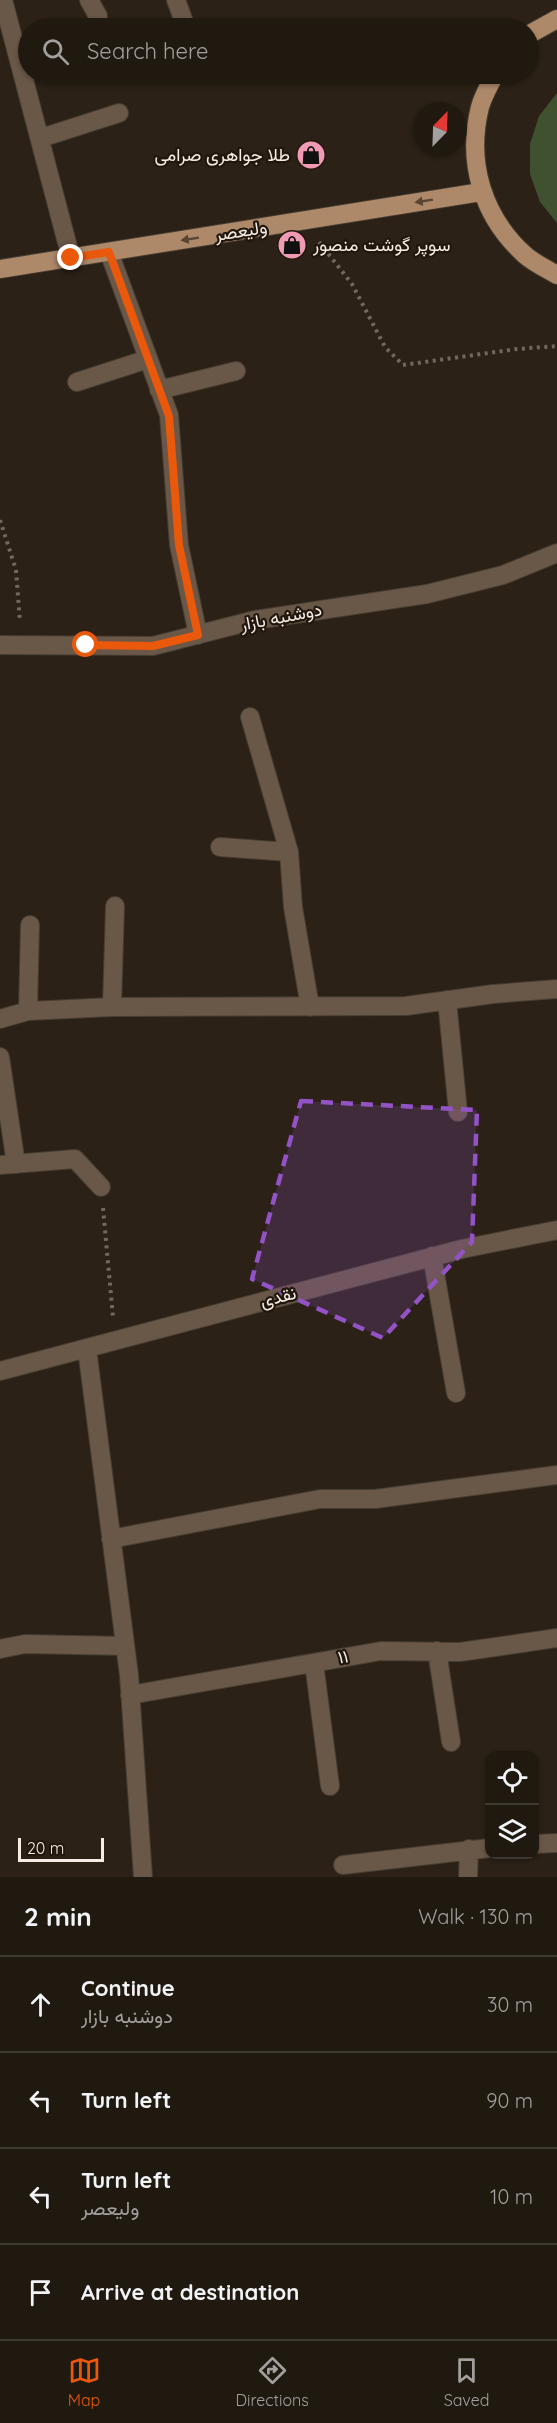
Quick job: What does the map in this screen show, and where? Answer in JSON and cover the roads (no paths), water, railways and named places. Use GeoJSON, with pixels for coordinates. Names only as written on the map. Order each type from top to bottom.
{"type":"FeatureCollection","features":[{"type":"Feature","properties":{"kind":"main road"},"geometry":{"type":"LineString","coordinates":[[539,29],[557,19]]}},
{"type":"Feature","properties":{"kind":"main road"},"geometry":{"type":"LineString","coordinates":[[490,84],[480,106],[474,149],[481,192],[500,228],[527,257],[557,275]]}},
{"type":"Feature","properties":{"kind":"main road","name":"ولیعصر"},"geometry":{"type":"LineString","coordinates":[[0,269],[481,192]]}},
{"type":"Feature","properties":{"kind":"street"},"geometry":{"type":"LineString","coordinates":[[2,0],[18,57]]}},
{"type":"Feature","properties":{"kind":"street"},"geometry":{"type":"LineString","coordinates":[[176,0],[183,18]]}},
{"type":"Feature","properties":{"kind":"street"},"geometry":{"type":"LineString","coordinates":[[26,84],[71,258]]}},
{"type":"Feature","properties":{"kind":"street"},"geometry":{"type":"LineString","coordinates":[[41,138],[119,113]]}},
{"type":"Feature","properties":{"kind":"street"},"geometry":{"type":"LineString","coordinates":[[109,252],[169,416],[179,545],[198,635]]}},
{"type":"Feature","properties":{"kind":"street"},"geometry":{"type":"LineString","coordinates":[[77,382],[148,359]]}},
{"type":"Feature","properties":{"kind":"street"},"geometry":{"type":"LineString","coordinates":[[159,390],[236,370]]}},
{"type":"Feature","properties":{"kind":"street","name":"دوشنبه بازار"},"geometry":{"type":"LineString","coordinates":[[0,645],[21,643],[153,646],[255,620],[427,594],[503,575],[557,553]]}},
{"type":"Feature","properties":{"kind":"street"},"geometry":{"type":"LineString","coordinates":[[250,717],[289,852],[293,907],[310,1007]]}},
{"type":"Feature","properties":{"kind":"street"},"geometry":{"type":"LineString","coordinates":[[220,847],[289,852]]}},
{"type":"Feature","properties":{"kind":"street"},"geometry":{"type":"LineString","coordinates":[[112,1007],[115,906]]}},
{"type":"Feature","properties":{"kind":"street"},"geometry":{"type":"LineString","coordinates":[[28,1011],[30,925]]}},
{"type":"Feature","properties":{"kind":"street"},"geometry":{"type":"LineString","coordinates":[[0,1019],[28,1011],[112,1007],[406,1006],[493,994],[557,989]]}},
{"type":"Feature","properties":{"kind":"street"},"geometry":{"type":"LineString","coordinates":[[447,1000],[458,1112]]}},
{"type":"Feature","properties":{"kind":"street"},"geometry":{"type":"LineString","coordinates":[[0,1057],[8,1164],[75,1159],[101,1186]]}},
{"type":"Feature","properties":{"kind":"street","name":"نقدی"},"geometry":{"type":"LineString","coordinates":[[0,1371],[432,1257],[557,1230]]}},
{"type":"Feature","properties":{"kind":"street"},"geometry":{"type":"LineString","coordinates":[[432,1257],[456,1393]]}},
{"type":"Feature","properties":{"kind":"street"},"geometry":{"type":"LineString","coordinates":[[87,1349],[125,1646],[143,1877]]}},
{"type":"Feature","properties":{"kind":"street"},"geometry":{"type":"LineString","coordinates":[[111,1539],[320,1499],[375,1500],[557,1475]]}},
{"type":"Feature","properties":{"kind":"street","name":"۱۱"},"geometry":{"type":"LineString","coordinates":[[130,1695],[381,1651],[460,1652],[557,1638]]}},
{"type":"Feature","properties":{"kind":"street"},"geometry":{"type":"LineString","coordinates":[[0,1649],[25,1644],[125,1646]]}},
{"type":"Feature","properties":{"kind":"street"},"geometry":{"type":"LineString","coordinates":[[437,1651],[451,1742]]}},
{"type":"Feature","properties":{"kind":"street"},"geometry":{"type":"LineString","coordinates":[[314,1663],[330,1786]]}},
{"type":"Feature","properties":{"kind":"street"},"geometry":{"type":"LineString","coordinates":[[539,1844],[557,1843]]}},
{"type":"Feature","properties":{"kind":"street"},"geometry":{"type":"LineString","coordinates":[[343,1865],[485,1848]]}},
{"type":"Feature","properties":{"kind":"street"},"geometry":{"type":"LineString","coordinates":[[468,1877],[470,1850]]}},
{"type":"Feature","properties":{"kind":"place","name":"طلا جواهری صرامی"},"geometry":{"type":"Point","coordinates":[311,155]}},
{"type":"Feature","properties":{"kind":"place","name":"سوپر گوشت منصور"},"geometry":{"type":"Point","coordinates":[292,245]}}]}
